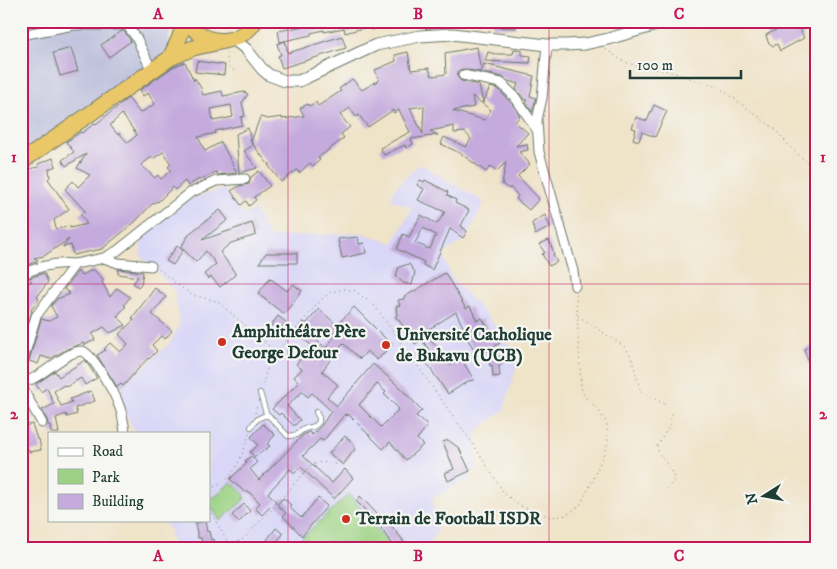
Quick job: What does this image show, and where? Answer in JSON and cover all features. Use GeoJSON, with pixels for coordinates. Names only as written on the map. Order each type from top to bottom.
{"type":"FeatureCollection","features":[{"type":"Feature","properties":{"kind":"highway"},"geometry":{"type":"LineString","coordinates":[[186,21],[203,36],[215,41],[229,40]]}},
{"type":"Feature","properties":{"kind":"highway"},"geometry":{"type":"LineString","coordinates":[[170,58],[180,39],[186,21]]}},
{"type":"Feature","properties":{"kind":"highway"},"geometry":{"type":"LineString","coordinates":[[21,162],[170,58],[193,48],[242,35],[254,23]]}},
{"type":"Feature","properties":{"kind":"street"},"geometry":{"type":"LineString","coordinates":[[254,23],[251,34],[254,56],[262,69],[269,75],[285,81],[299,81],[376,45],[393,40],[452,34],[547,45],[566,45],[596,41],[670,21]]}},
{"type":"Feature","properties":{"kind":"street"},"geometry":{"type":"LineString","coordinates":[[21,35],[74,25],[127,25],[136,37],[152,71]]}},
{"type":"Feature","properties":{"kind":"street"},"geometry":{"type":"LineString","coordinates":[[229,40],[254,56]]}},
{"type":"Feature","properties":{"kind":"street"},"geometry":{"type":"LineString","coordinates":[[547,45],[537,130],[542,168],[555,206],[573,271],[575,286]]}},
{"type":"Feature","properties":{"kind":"street"},"geometry":{"type":"LineString","coordinates":[[463,75],[501,83],[515,98],[537,130]]}},
{"type":"Feature","properties":{"kind":"street"},"geometry":{"type":"LineString","coordinates":[[21,275],[50,264],[74,264],[104,258],[117,251],[190,193],[216,182],[244,179]]}},
{"type":"Feature","properties":{"kind":"street"},"geometry":{"type":"LineString","coordinates":[[104,258],[118,263],[151,266]]}},
{"type":"Feature","properties":{"kind":"street"},"geometry":{"type":"LineString","coordinates":[[21,371],[36,316],[74,264]]}},
{"type":"Feature","properties":{"kind":"street"},"geometry":{"type":"LineString","coordinates":[[42,423],[21,384],[67,356],[81,350],[93,359],[113,391],[125,432]]}},
{"type":"Feature","properties":{"kind":"lane"},"geometry":{"type":"LineString","coordinates":[[260,393],[270,417],[288,436],[315,426],[319,422],[316,412]]}},
{"type":"Feature","properties":{"kind":"lane"},"geometry":{"type":"LineString","coordinates":[[251,428],[255,421],[264,416],[270,417]]}},
{"type":"Feature","properties":{"kind":"path"},"geometry":{"type":"LineString","coordinates":[[229,40],[229,68],[235,71]]}},
{"type":"Feature","properties":{"kind":"path"},"geometry":{"type":"LineString","coordinates":[[596,41],[622,61],[640,67],[668,71],[718,87],[775,129],[790,148],[816,170]]}},
{"type":"Feature","properties":{"kind":"path"},"geometry":{"type":"LineString","coordinates":[[151,266],[159,269],[178,286],[192,295],[217,301],[276,352]]}},
{"type":"Feature","properties":{"kind":"path"},"geometry":{"type":"LineString","coordinates":[[210,488],[215,487],[227,478],[236,467],[245,450],[268,366],[276,352],[321,300],[331,292],[344,289],[355,291],[376,306],[475,447],[504,493],[518,505],[552,517],[567,515],[580,505],[608,443],[607,423],[597,408],[584,396],[581,386],[575,286]]}},
{"type":"Feature","properties":{"kind":"path"},"geometry":{"type":"LineString","coordinates":[[578,316],[625,346],[631,356],[642,392],[666,405],[673,412],[670,425],[657,446],[659,456],[673,474],[674,480],[667,488]]}},
{"type":"Feature","properties":{"kind":"path"},"geometry":{"type":"LineString","coordinates":[[228,542],[241,541],[311,465],[321,462],[337,465]]}},
{"type":"Feature","properties":{"kind":"path"},"geometry":{"type":"LineString","coordinates":[[210,510],[228,542],[229,548]]}},
{"type":"Feature","properties":{"kind":"shaded area"},"geometry":{"type":"Polygon","coordinates":[[[21,21],[170,21],[169,42],[176,61],[21,165],[21,21]]]}},
{"type":"Feature","properties":{"kind":"shaded area"},"geometry":{"type":"Polygon","coordinates":[[[420,164],[484,202],[466,239],[443,254],[451,277],[489,318],[521,361],[515,371],[504,410],[477,431],[476,468],[467,480],[432,498],[437,531],[427,548],[173,548],[170,531],[163,522],[210,522],[210,432],[135,432],[116,392],[170,343],[179,325],[175,291],[140,255],[142,238],[188,199],[224,189],[243,215],[255,210],[268,237],[362,233],[393,243],[412,208],[391,199],[394,189],[420,164]]]}},
{"type":"Feature","properties":{"kind":"green space"},"geometry":{"type":"Polygon","coordinates":[[[231,482],[245,495],[244,500],[220,521],[210,505],[210,499],[216,496],[231,482]]]}},
{"type":"Feature","properties":{"kind":"green space","name":"Terrain de Football ISDR"},"geometry":{"type":"Polygon","coordinates":[[[349,494],[389,544],[385,548],[291,548],[349,494]]]}},
{"type":"Feature","properties":{"kind":"building"},"geometry":{"type":"Polygon","coordinates":[[[330,21],[392,21],[372,30],[370,26],[345,33],[344,28],[324,32],[324,30],[280,42],[278,31],[309,25],[310,27],[330,21]]]}},
{"type":"Feature","properties":{"kind":"building"},"geometry":{"type":"Polygon","coordinates":[[[493,21],[516,21],[516,28],[493,27],[493,21]]]}},
{"type":"Feature","properties":{"kind":"building"},"geometry":{"type":"Polygon","coordinates":[[[793,21],[799,21],[804,38],[780,51],[777,44],[773,46],[768,42],[766,35],[793,21]]]}},
{"type":"Feature","properties":{"kind":"building"},"geometry":{"type":"Polygon","coordinates":[[[122,31],[131,41],[109,57],[101,45],[122,31]]]}},
{"type":"Feature","properties":{"kind":"building"},"geometry":{"type":"Polygon","coordinates":[[[342,36],[346,48],[282,68],[278,56],[281,55],[277,44],[285,41],[288,53],[342,36]]]}},
{"type":"Feature","properties":{"kind":"building"},"geometry":{"type":"Polygon","coordinates":[[[477,47],[481,72],[462,69],[458,71],[457,76],[461,81],[479,85],[483,103],[490,87],[498,89],[513,105],[520,116],[515,122],[528,133],[516,146],[527,144],[528,150],[519,152],[530,164],[518,176],[539,199],[529,210],[516,199],[518,196],[510,187],[509,189],[502,184],[506,162],[497,171],[491,166],[486,172],[460,153],[441,144],[444,137],[466,147],[471,139],[465,132],[454,133],[454,126],[430,131],[438,135],[411,139],[413,144],[406,148],[405,145],[384,155],[380,148],[410,132],[399,110],[394,113],[393,110],[368,127],[359,115],[356,117],[350,108],[340,115],[350,127],[341,134],[344,138],[318,158],[320,160],[313,166],[310,163],[299,173],[297,170],[281,182],[268,165],[270,164],[268,164],[251,142],[260,117],[268,119],[282,117],[282,119],[304,116],[300,108],[316,102],[318,106],[341,91],[339,89],[352,79],[362,90],[379,80],[375,70],[396,61],[395,55],[408,52],[411,70],[429,68],[433,76],[446,74],[445,53],[477,47]],[[472,96],[474,107],[453,111],[485,120],[491,110],[472,96]],[[424,106],[410,108],[423,134],[423,128],[424,106]]]}},
{"type":"Feature","properties":{"kind":"building"},"geometry":{"type":"Polygon","coordinates":[[[71,48],[78,71],[60,76],[53,53],[71,48]]]}},
{"type":"Feature","properties":{"kind":"building"},"geometry":{"type":"Polygon","coordinates":[[[514,49],[522,50],[522,55],[531,56],[530,63],[485,61],[488,52],[513,54],[514,49]]]}},
{"type":"Feature","properties":{"kind":"building"},"geometry":{"type":"Polygon","coordinates":[[[197,61],[225,65],[224,75],[195,72],[197,61]]]}},
{"type":"Feature","properties":{"kind":"building"},"geometry":{"type":"Polygon","coordinates":[[[185,62],[194,81],[195,78],[201,88],[203,95],[222,91],[223,96],[244,92],[248,94],[242,103],[245,116],[241,117],[242,125],[198,137],[205,151],[221,142],[237,173],[218,175],[216,172],[188,186],[185,181],[175,190],[173,187],[102,249],[73,255],[71,245],[63,247],[69,239],[44,256],[34,258],[38,260],[35,262],[23,267],[21,264],[21,179],[26,178],[24,173],[29,172],[28,169],[39,167],[38,164],[53,158],[56,166],[49,169],[50,177],[48,179],[69,209],[54,220],[56,229],[87,224],[80,214],[85,211],[65,189],[73,181],[78,187],[90,175],[77,168],[86,154],[66,166],[62,160],[74,152],[66,142],[96,124],[128,98],[140,113],[155,104],[148,93],[143,96],[140,90],[173,67],[185,62]],[[231,105],[211,109],[213,121],[233,117],[231,105]],[[122,114],[110,125],[128,143],[137,135],[122,114]],[[163,152],[153,159],[152,157],[141,165],[155,178],[158,175],[161,179],[171,170],[168,167],[171,164],[163,152]]]}},
{"type":"Feature","properties":{"kind":"building"},"geometry":{"type":"Polygon","coordinates":[[[484,64],[534,76],[530,96],[536,98],[532,112],[526,103],[527,100],[516,89],[518,84],[502,77],[481,72],[484,64]]]}},
{"type":"Feature","properties":{"kind":"building"},"geometry":{"type":"Polygon","coordinates":[[[654,105],[667,111],[655,137],[642,132],[639,141],[633,139],[636,129],[632,128],[636,117],[647,121],[654,105]]]}},
{"type":"Feature","properties":{"kind":"building"},"geometry":{"type":"Polygon","coordinates":[[[248,128],[252,146],[244,151],[257,168],[239,173],[236,134],[248,128]]]}},
{"type":"Feature","properties":{"kind":"building"},"geometry":{"type":"Polygon","coordinates":[[[259,171],[270,186],[254,197],[256,200],[249,206],[246,201],[241,205],[231,191],[239,186],[249,184],[251,177],[259,171]]]}},
{"type":"Feature","properties":{"kind":"building"},"geometry":{"type":"Polygon","coordinates":[[[420,180],[424,182],[425,180],[448,192],[447,195],[456,200],[455,203],[469,210],[461,226],[467,231],[463,238],[450,229],[432,270],[423,265],[424,262],[397,249],[403,234],[409,237],[421,215],[437,224],[445,212],[418,200],[424,189],[417,185],[420,180]],[[423,228],[415,243],[430,249],[436,235],[423,228]]]}},
{"type":"Feature","properties":{"kind":"building"},"geometry":{"type":"Polygon","coordinates":[[[220,210],[228,220],[202,240],[252,223],[256,235],[231,243],[220,252],[235,275],[220,287],[211,277],[208,279],[204,274],[216,264],[206,251],[196,262],[181,247],[190,233],[220,210]]]}},
{"type":"Feature","properties":{"kind":"building"},"geometry":{"type":"Polygon","coordinates":[[[545,215],[550,227],[535,235],[532,223],[545,215]]]}},
{"type":"Feature","properties":{"kind":"building"},"geometry":{"type":"Polygon","coordinates":[[[358,237],[359,244],[364,243],[366,253],[342,258],[338,239],[358,237]]]}},
{"type":"Feature","properties":{"kind":"building"},"geometry":{"type":"Polygon","coordinates":[[[549,240],[557,262],[549,266],[542,254],[545,253],[539,244],[549,240]]]}},
{"type":"Feature","properties":{"kind":"building"},"geometry":{"type":"Polygon","coordinates":[[[177,246],[183,250],[173,265],[166,261],[177,246]]]}},
{"type":"Feature","properties":{"kind":"building"},"geometry":{"type":"Polygon","coordinates":[[[266,253],[297,253],[297,263],[259,263],[266,253]]]}},
{"type":"Feature","properties":{"kind":"building"},"geometry":{"type":"Polygon","coordinates":[[[409,264],[415,272],[412,285],[403,283],[396,276],[399,267],[409,264]]]}},
{"type":"Feature","properties":{"kind":"building"},"geometry":{"type":"Polygon","coordinates":[[[93,269],[104,280],[102,282],[110,297],[117,288],[130,297],[124,305],[126,306],[117,316],[126,325],[110,333],[104,327],[92,334],[95,340],[67,349],[50,359],[41,356],[38,364],[29,361],[41,319],[49,321],[57,317],[51,306],[57,299],[70,294],[64,289],[78,271],[81,276],[93,269]]]}},
{"type":"Feature","properties":{"kind":"building"},"geometry":{"type":"Polygon","coordinates":[[[118,269],[143,272],[141,284],[138,287],[133,283],[138,277],[118,274],[118,269]]]}},
{"type":"Feature","properties":{"kind":"building"},"geometry":{"type":"Polygon","coordinates":[[[44,273],[48,282],[37,297],[39,299],[31,310],[21,344],[21,312],[25,303],[23,301],[26,297],[21,287],[32,281],[29,278],[44,273]]]}},
{"type":"Feature","properties":{"kind":"building"},"geometry":{"type":"Polygon","coordinates":[[[445,273],[466,309],[470,306],[477,321],[482,318],[490,331],[492,329],[500,343],[478,356],[462,330],[464,329],[456,312],[429,329],[431,333],[428,335],[450,365],[461,358],[474,380],[468,381],[448,394],[425,361],[433,355],[422,340],[415,344],[395,317],[397,315],[396,306],[400,305],[398,300],[404,299],[404,297],[445,273]]]}},
{"type":"Feature","properties":{"kind":"building"},"geometry":{"type":"Polygon","coordinates":[[[270,278],[287,291],[293,284],[302,291],[284,314],[258,294],[270,278]]]}},
{"type":"Feature","properties":{"kind":"building"},"geometry":{"type":"Polygon","coordinates":[[[155,288],[166,297],[152,314],[172,331],[165,339],[161,336],[152,345],[157,351],[148,358],[123,386],[121,384],[117,387],[97,355],[106,350],[104,349],[110,343],[120,352],[128,344],[119,334],[134,320],[132,318],[155,288]]]}},
{"type":"Feature","properties":{"kind":"building"},"geometry":{"type":"Polygon","coordinates":[[[354,307],[392,345],[377,360],[367,351],[360,359],[343,343],[322,371],[338,385],[327,397],[337,406],[373,364],[422,410],[416,416],[428,425],[417,439],[423,445],[406,460],[390,442],[383,449],[348,414],[347,416],[345,414],[323,441],[320,439],[303,456],[332,483],[345,469],[353,478],[334,499],[301,467],[295,473],[290,469],[268,493],[276,501],[262,515],[255,508],[260,503],[248,491],[246,493],[230,479],[247,463],[245,461],[251,456],[257,462],[250,469],[259,480],[303,435],[309,432],[312,435],[322,425],[331,411],[312,393],[308,397],[302,392],[287,406],[300,420],[294,426],[281,413],[279,415],[272,409],[299,382],[294,377],[302,369],[296,364],[312,346],[295,332],[304,322],[306,324],[319,309],[337,325],[354,307]],[[326,327],[315,339],[326,348],[335,335],[326,327]],[[377,384],[359,405],[381,427],[399,409],[377,384]]]}},
{"type":"Feature","properties":{"kind":"building"},"geometry":{"type":"Polygon","coordinates":[[[278,316],[286,322],[275,336],[267,331],[278,316]]]}},
{"type":"Feature","properties":{"kind":"building"},"geometry":{"type":"Polygon","coordinates":[[[816,344],[816,367],[811,369],[804,349],[816,344]]]}},
{"type":"Feature","properties":{"kind":"building"},"geometry":{"type":"Polygon","coordinates":[[[503,356],[506,361],[499,366],[500,376],[493,377],[492,365],[490,366],[488,358],[503,356]]]}},
{"type":"Feature","properties":{"kind":"building"},"geometry":{"type":"Polygon","coordinates":[[[85,360],[97,378],[85,385],[81,378],[66,387],[64,385],[54,391],[61,406],[72,402],[70,399],[91,391],[95,401],[75,408],[77,414],[67,417],[66,414],[56,418],[59,432],[51,432],[50,425],[48,425],[42,410],[54,404],[47,388],[41,392],[36,384],[55,371],[59,377],[85,360]]]}},
{"type":"Feature","properties":{"kind":"building"},"geometry":{"type":"Polygon","coordinates":[[[32,424],[37,439],[39,439],[41,450],[29,452],[29,449],[26,450],[21,427],[32,424]]]}},
{"type":"Feature","properties":{"kind":"building"},"geometry":{"type":"Polygon","coordinates":[[[263,424],[275,435],[267,444],[270,446],[255,457],[250,452],[258,445],[251,437],[263,424]]]}},
{"type":"Feature","properties":{"kind":"building"},"geometry":{"type":"Polygon","coordinates":[[[345,436],[353,443],[355,449],[343,465],[329,453],[345,436]]]}},
{"type":"Feature","properties":{"kind":"building"},"geometry":{"type":"Polygon","coordinates":[[[448,440],[459,448],[470,471],[448,481],[445,473],[454,469],[443,442],[448,440]]]}},
{"type":"Feature","properties":{"kind":"building"},"geometry":{"type":"Polygon","coordinates":[[[360,496],[378,515],[384,518],[388,514],[396,519],[390,524],[402,539],[406,548],[394,548],[382,527],[356,501],[360,496]]]}},
{"type":"Feature","properties":{"kind":"building"},"geometry":{"type":"Polygon","coordinates":[[[283,498],[291,505],[289,507],[301,518],[318,498],[327,506],[302,536],[283,516],[286,513],[277,505],[283,498]]]}},
{"type":"Feature","properties":{"kind":"building"},"geometry":{"type":"Polygon","coordinates":[[[244,504],[250,511],[239,522],[232,515],[244,504]]]}},
{"type":"Feature","properties":{"kind":"building"},"geometry":{"type":"Polygon","coordinates":[[[205,522],[207,532],[209,531],[214,545],[203,547],[201,538],[198,538],[195,523],[205,522]]]}},
{"type":"Feature","properties":{"kind":"building"},"geometry":{"type":"Polygon","coordinates":[[[276,528],[283,534],[273,547],[266,541],[276,528]]]}},
{"type":"Feature","properties":{"kind":"place","name":"Amphithéâtre Père George Defour"},"geometry":{"type":"Point","coordinates":[222,342]}},
{"type":"Feature","properties":{"kind":"place","name":"Université Catholique de Bukavu (UCB)"},"geometry":{"type":"Point","coordinates":[386,345]}},
{"type":"Feature","properties":{"kind":"place","name":"Terrain de Football ISDR"},"geometry":{"type":"Point","coordinates":[346,519]}}]}
